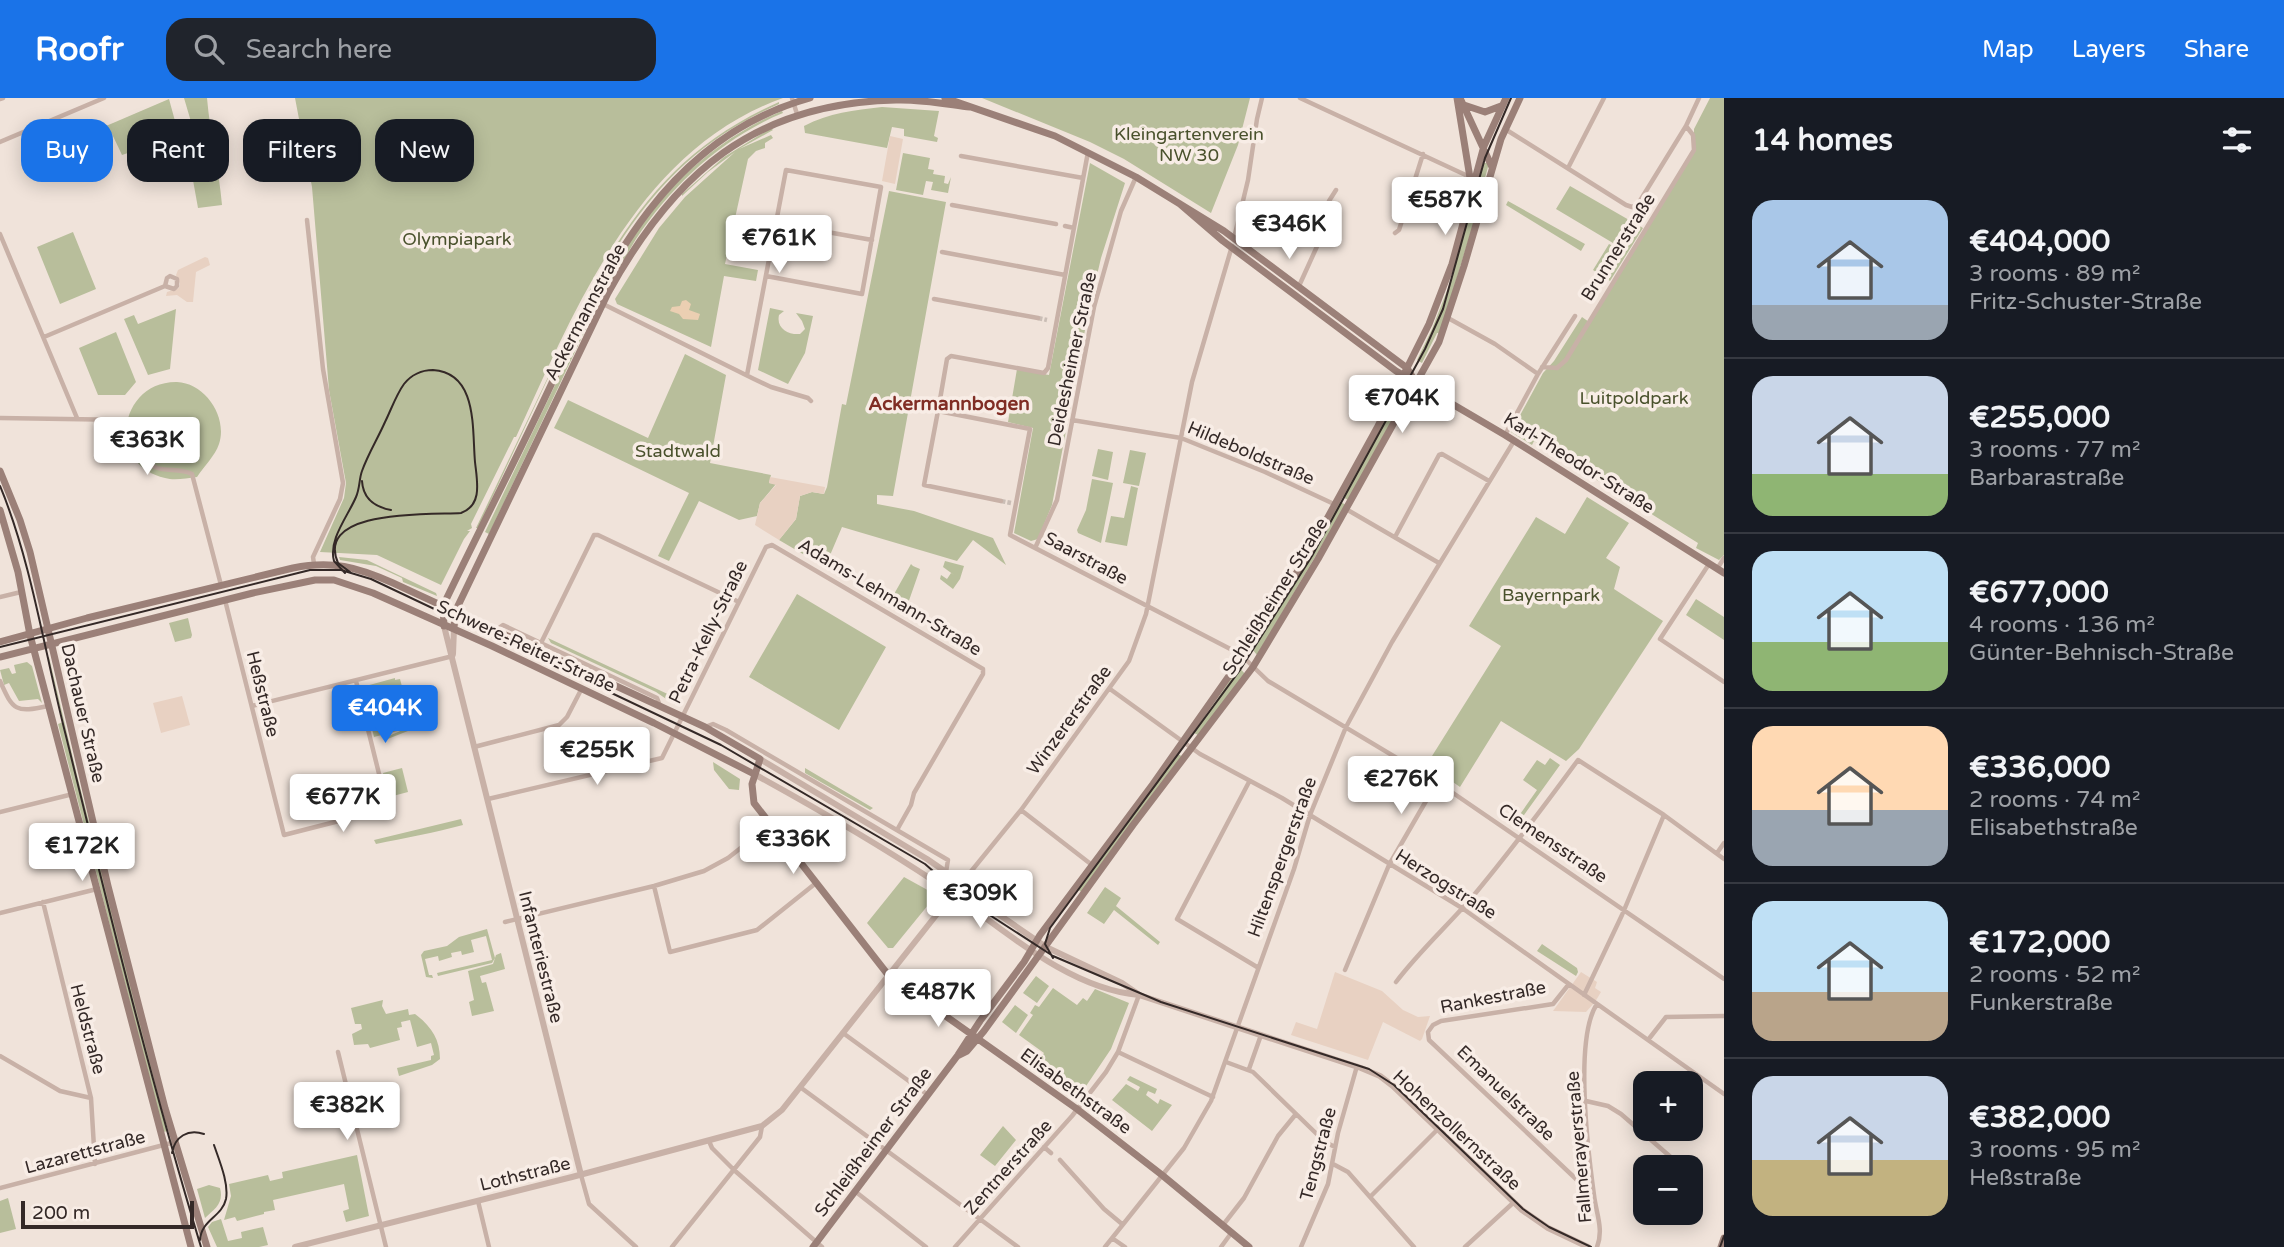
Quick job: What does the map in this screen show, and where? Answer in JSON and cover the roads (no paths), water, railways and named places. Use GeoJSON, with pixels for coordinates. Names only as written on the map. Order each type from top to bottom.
{"type":"FeatureCollection","features":[{"type":"Feature","properties":{"kind":"main road","name":"Ackermannstraße"},"geometry":{"type":"LineString","coordinates":[[444,625],[443,606],[592,299],[631,233],[654,202],[684,170],[719,141],[792,101],[810,98]]}},
{"type":"Feature","properties":{"kind":"main road","name":"Ackermannstraße"},"geometry":{"type":"LineString","coordinates":[[946,98],[1026,125],[1136,177],[1234,238],[1299,287],[1416,383]]}},
{"type":"Feature","properties":{"kind":"main road","name":"Schleißheimer Straße"},"geometry":{"type":"LineString","coordinates":[[974,1037],[1039,957],[1133,825],[1193,749],[1252,667],[1346,509],[1439,342],[1505,129],[1520,98]]}},
{"type":"Feature","properties":{"kind":"main road","name":"Ackermannstraße"},"geometry":{"type":"LineString","coordinates":[[454,629],[456,612],[603,304],[630,256],[664,208],[699,171],[746,136],[797,114],[859,102],[898,100],[970,107]]}},
{"type":"Feature","properties":{"kind":"main road"},"geometry":{"type":"LineString","coordinates":[[1460,100],[1485,112],[1504,102]]}},
{"type":"Feature","properties":{"kind":"main road"},"geometry":{"type":"LineString","coordinates":[[1460,100],[1493,167]]}},
{"type":"Feature","properties":{"kind":"main road"},"geometry":{"type":"LineString","coordinates":[[1460,100],[1472,189]]}},
{"type":"Feature","properties":{"kind":"main road","name":"Schleißheimer Straße"},"geometry":{"type":"LineString","coordinates":[[817,1245],[958,1055],[967,1051],[1037,940],[1243,656],[1306,556],[1405,372],[1443,292],[1484,146],[1504,102]]}},
{"type":"Feature","properties":{"kind":"main road","name":"Ackermannstraße"},"geometry":{"type":"LineString","coordinates":[[1180,204],[1232,247],[1405,372]]}},
{"type":"Feature","properties":{"kind":"main road","name":"Karl-Theodor-Straße"},"geometry":{"type":"LineString","coordinates":[[1416,383],[1505,435],[1721,571]]}},
{"type":"Feature","properties":{"kind":"main road","name":"Dachauer Straße"},"geometry":{"type":"LineString","coordinates":[[0,471],[23,530],[108,886],[165,1108],[207,1247]]}},
{"type":"Feature","properties":{"kind":"main road","name":"Dachauer Straße"},"geometry":{"type":"LineString","coordinates":[[0,510],[18,572],[30,635],[191,1247]]}},
{"type":"Feature","properties":{"kind":"main road","name":"Schwere-Reiter-Straße"},"geometry":{"type":"LineString","coordinates":[[0,642],[221,585],[314,564],[339,564],[369,572],[659,702],[760,759]]}},
{"type":"Feature","properties":{"kind":"main road","name":"Schwere-Reiter-Straße"},"geometry":{"type":"LineString","coordinates":[[0,657],[225,600],[316,580],[334,580],[350,583],[373,593],[582,688],[754,774]]}},
{"type":"Feature","properties":{"kind":"main road","name":"Elisabethstraße"},"geometry":{"type":"LineString","coordinates":[[760,759],[751,794],[754,803],[889,976],[1077,1109],[1249,1247]]}},
{"type":"Feature","properties":{"kind":"street"},"geometry":{"type":"LineString","coordinates":[[0,142],[104,98]]}},
{"type":"Feature","properties":{"kind":"street","name":"Winzererstraße"},"geometry":{"type":"LineString","coordinates":[[672,1247],[760,1137],[762,1126],[782,1110],[1021,810],[1129,661],[1147,606],[1192,382],[1232,247],[1248,180],[1262,98]]}},
{"type":"Feature","properties":{"kind":"street"},"geometry":{"type":"LineString","coordinates":[[1300,98],[1471,177]]}},
{"type":"Feature","properties":{"kind":"street"},"geometry":{"type":"LineString","coordinates":[[1505,129],[1568,168],[1604,98]]}},
{"type":"Feature","properties":{"kind":"street","name":"Brunnerstraße"},"geometry":{"type":"LineString","coordinates":[[1568,168],[1626,205],[1632,207],[1638,204],[1686,126],[1699,98]]}},
{"type":"Feature","properties":{"kind":"street"},"geometry":{"type":"LineString","coordinates":[[792,101],[797,114]]}},
{"type":"Feature","properties":{"kind":"street","name":"Brunnerstraße"},"geometry":{"type":"LineString","coordinates":[[1542,368],[1557,368],[1566,360],[1694,150],[1695,143],[1690,129],[1686,126]]}},
{"type":"Feature","properties":{"kind":"street"},"geometry":{"type":"LineString","coordinates":[[1001,501],[924,485],[948,356],[1044,373],[1048,368],[1053,321],[1065,275],[1088,152]]}},
{"type":"Feature","properties":{"kind":"street"},"geometry":{"type":"LineString","coordinates":[[1395,233],[1399,230],[1423,154]]}},
{"type":"Feature","properties":{"kind":"street"},"geometry":{"type":"LineString","coordinates":[[961,156],[1083,178]]}},
{"type":"Feature","properties":{"kind":"street"},"geometry":{"type":"LineString","coordinates":[[747,376],[786,170],[881,187],[862,293],[766,276]]}},
{"type":"Feature","properties":{"kind":"street","name":"Deidesheimer Straße"},"geometry":{"type":"LineString","coordinates":[[1036,546],[1055,510],[1094,307],[1121,211],[1136,177]]}},
{"type":"Feature","properties":{"kind":"street"},"geometry":{"type":"LineString","coordinates":[[1299,287],[1319,242],[1329,201],[1336,190]]}},
{"type":"Feature","properties":{"kind":"street"},"geometry":{"type":"LineString","coordinates":[[952,205],[1056,224]]}},
{"type":"Feature","properties":{"kind":"street"},"geometry":{"type":"LineString","coordinates":[[307,220],[323,369],[343,483],[340,499],[313,557],[314,564]]}},
{"type":"Feature","properties":{"kind":"street"},"geometry":{"type":"LineString","coordinates":[[777,223],[872,240]]}},
{"type":"Feature","properties":{"kind":"street"},"geometry":{"type":"LineString","coordinates":[[1065,226],[1074,228]]}},
{"type":"Feature","properties":{"kind":"street"},"geometry":{"type":"LineString","coordinates":[[0,234],[77,418]]}},
{"type":"Feature","properties":{"kind":"street"},"geometry":{"type":"LineString","coordinates":[[942,252],[1065,275]]}},
{"type":"Feature","properties":{"kind":"street"},"geometry":{"type":"LineString","coordinates":[[44,337],[165,286]]}},
{"type":"Feature","properties":{"kind":"street"},"geometry":{"type":"LineString","coordinates":[[592,299],[747,376],[811,401]]}},
{"type":"Feature","properties":{"kind":"street"},"geometry":{"type":"LineString","coordinates":[[934,299],[1038,318]]}},
{"type":"Feature","properties":{"kind":"street","name":"Brunnerstraße"},"geometry":{"type":"LineString","coordinates":[[1505,435],[1538,374],[1575,316]]}},
{"type":"Feature","properties":{"kind":"street"},"geometry":{"type":"LineString","coordinates":[[1448,318],[1495,344],[1538,374]]}},
{"type":"Feature","properties":{"kind":"street","name":"Saarstraße"},"geometry":{"type":"LineString","coordinates":[[938,411],[1030,429],[1013,503],[1010,535],[1036,546],[1147,606]]}},
{"type":"Feature","properties":{"kind":"street"},"geometry":{"type":"LineString","coordinates":[[0,418],[127,419],[132,422],[136,445],[143,457],[156,467],[173,472],[187,471],[193,476],[221,585]]}},
{"type":"Feature","properties":{"kind":"street","name":"Hildeboldstraße"},"geometry":{"type":"LineString","coordinates":[[1072,420],[1181,438],[1265,472],[1334,505]]}},
{"type":"Feature","properties":{"kind":"street","name":"Hiltenspergerstraße"},"geometry":{"type":"LineString","coordinates":[[1105,1247],[1184,1148],[1213,1097],[1294,869],[1310,815],[1346,727],[1439,563],[1514,441]]}},
{"type":"Feature","properties":{"kind":"street"},"geometry":{"type":"LineString","coordinates":[[1395,537],[1439,455],[1442,454],[1489,481]]}},
{"type":"Feature","properties":{"kind":"street"},"geometry":{"type":"LineString","coordinates":[[1346,509],[1439,563]]}},
{"type":"Feature","properties":{"kind":"street"},"geometry":{"type":"LineString","coordinates":[[541,643],[594,535],[739,601]]}},
{"type":"Feature","properties":{"kind":"street","name":"Petra-Kelly-Straße"},"geometry":{"type":"LineString","coordinates":[[488,799],[659,759],[665,753],[766,547],[769,546]]}},
{"type":"Feature","properties":{"kind":"street","name":"Adams-Lehmann-Straße"},"geometry":{"type":"LineString","coordinates":[[769,546],[775,546],[983,669],[983,674],[915,790],[911,805],[897,830]]}},
{"type":"Feature","properties":{"kind":"street"},"geometry":{"type":"LineString","coordinates":[[1721,571],[1724,558]]}},
{"type":"Feature","properties":{"kind":"street"},"geometry":{"type":"LineString","coordinates":[[1709,564],[1660,639],[1724,682]]}},
{"type":"Feature","properties":{"kind":"street"},"geometry":{"type":"LineString","coordinates":[[0,597],[21,592]]}},
{"type":"Feature","properties":{"kind":"street","name":"Heßstraße"},"geometry":{"type":"LineString","coordinates":[[225,600],[284,835],[386,809],[356,681]]}},
{"type":"Feature","properties":{"kind":"street","name":"Clemensstraße"},"geometry":{"type":"LineString","coordinates":[[1147,606],[1243,656],[1252,667],[1274,684],[1437,782],[1724,979]]}},
{"type":"Feature","properties":{"kind":"street","name":"Infanteriestraße"},"geometry":{"type":"LineString","coordinates":[[444,625],[581,1175]]}},
{"type":"Feature","properties":{"kind":"street","name":"Schwere-Reiter-Straße"},"geometry":{"type":"LineString","coordinates":[[496,630],[503,625],[659,702]]}},
{"type":"Feature","properties":{"kind":"street","name":"Infanteriestraße"},"geometry":{"type":"LineString","coordinates":[[453,656],[454,629]]}},
{"type":"Feature","properties":{"kind":"street"},"geometry":{"type":"LineString","coordinates":[[252,706],[453,656]]}},
{"type":"Feature","properties":{"kind":"street"},"geometry":{"type":"LineString","coordinates":[[0,681],[16,709],[50,705]]}},
{"type":"Feature","properties":{"kind":"street"},"geometry":{"type":"LineString","coordinates":[[474,747],[559,725],[567,717],[582,688]]}},
{"type":"Feature","properties":{"kind":"street","name":"Herzogstraße"},"geometry":{"type":"LineString","coordinates":[[1110,690],[1193,749],[1310,815],[1462,908],[1724,1094]]}},
{"type":"Feature","properties":{"kind":"street","name":"Schwere-Reiter-Straße"},"geometry":{"type":"LineString","coordinates":[[705,727],[713,724],[726,730],[948,860],[946,872]]}},
{"type":"Feature","properties":{"kind":"street","name":"Schwere-Reiter-Straße"},"geometry":{"type":"LineString","coordinates":[[760,759],[946,872],[960,886]]}},
{"type":"Feature","properties":{"kind":"street"},"geometry":{"type":"LineString","coordinates":[[1396,982],[1419,952],[1462,908],[1520,838],[1578,760],[1664,815],[1724,859]]}},
{"type":"Feature","properties":{"kind":"street","name":"Schwere-Reiter-Straße"},"geometry":{"type":"LineString","coordinates":[[754,774],[885,850],[953,895]]}},
{"type":"Feature","properties":{"kind":"street"},"geometry":{"type":"LineString","coordinates":[[1249,782],[1177,919],[1257,968]]}},
{"type":"Feature","properties":{"kind":"street"},"geometry":{"type":"LineString","coordinates":[[1345,970],[1389,865],[1437,782]]}},
{"type":"Feature","properties":{"kind":"street"},"geometry":{"type":"LineString","coordinates":[[0,812],[73,794]]}},
{"type":"Feature","properties":{"kind":"street"},"geometry":{"type":"LineString","coordinates":[[1021,810],[1092,865]]}},
{"type":"Feature","properties":{"kind":"street"},"geometry":{"type":"LineString","coordinates":[[1584,995],[1625,909],[1664,815]]}},
{"type":"Feature","properties":{"kind":"street"},"geometry":{"type":"LineString","coordinates":[[505,922],[653,887],[712,867],[770,825]]}},
{"type":"Feature","properties":{"kind":"street"},"geometry":{"type":"LineString","coordinates":[[903,845],[904,834]]}},
{"type":"Feature","properties":{"kind":"street"},"geometry":{"type":"LineString","coordinates":[[1717,853],[1724,843]]}},
{"type":"Feature","properties":{"kind":"street"},"geometry":{"type":"LineString","coordinates":[[653,887],[670,952],[757,930],[816,883]]}},
{"type":"Feature","properties":{"kind":"street","name":"Hohenzollernstraße"},"geometry":{"type":"LineString","coordinates":[[960,886],[1046,947],[1122,983],[1139,995]]}},
{"type":"Feature","properties":{"kind":"street"},"geometry":{"type":"LineString","coordinates":[[0,913],[98,889]]}},
{"type":"Feature","properties":{"kind":"street","name":"Hohenzollernstraße"},"geometry":{"type":"LineString","coordinates":[[953,895],[1050,964],[1122,993],[1139,995],[1376,1074],[1438,1129],[1513,1203],[1542,1224],[1588,1247]]}},
{"type":"Feature","properties":{"kind":"street","name":"Heldstraße"},"geometry":{"type":"LineString","coordinates":[[43,902],[91,1098],[95,1164]]}},
{"type":"Feature","properties":{"kind":"street","name":"Rankestraße"},"geometry":{"type":"LineString","coordinates":[[1429,1040],[1428,1032],[1436,1022],[1553,1004],[1569,984]]}},
{"type":"Feature","properties":{"kind":"street","name":"Zentnerstraße"},"geometry":{"type":"LineString","coordinates":[[955,1247],[1077,1109],[1106,1072],[1118,1052],[1139,995]]}},
{"type":"Feature","properties":{"kind":"street","name":"Fallmerayerstraße"},"geometry":{"type":"LineString","coordinates":[[1597,1004],[1588,1024],[1586,1101],[1594,1196],[1601,1234],[1597,1247]]}},
{"type":"Feature","properties":{"kind":"street"},"geometry":{"type":"LineString","coordinates":[[1648,1040],[1666,1017],[1724,1016]]}},
{"type":"Feature","properties":{"kind":"street"},"geometry":{"type":"LineString","coordinates":[[843,1033],[928,1096]]}},
{"type":"Feature","properties":{"kind":"street"},"geometry":{"type":"LineString","coordinates":[[1248,1069],[1261,1035]]}},
{"type":"Feature","properties":{"kind":"street","name":"Emanuelstraße"},"geometry":{"type":"LineString","coordinates":[[1429,1040],[1594,1196]]}},
{"type":"Feature","properties":{"kind":"street"},"geometry":{"type":"LineString","coordinates":[[338,1052],[386,1247]]}},
{"type":"Feature","properties":{"kind":"street"},"geometry":{"type":"LineString","coordinates":[[1118,1052],[1213,1097]]}},
{"type":"Feature","properties":{"kind":"street"},"geometry":{"type":"LineString","coordinates":[[0,1056],[60,1091],[91,1098]]}},
{"type":"Feature","properties":{"kind":"street"},"geometry":{"type":"LineString","coordinates":[[1226,1062],[1248,1069],[1325,1142],[1335,1147]]}},
{"type":"Feature","properties":{"kind":"street","name":"Tengstraße"},"geometry":{"type":"LineString","coordinates":[[1301,1247],[1324,1197],[1357,1066]]}},
{"type":"Feature","properties":{"kind":"street"},"geometry":{"type":"LineString","coordinates":[[800,1087],[1018,1247]]}},
{"type":"Feature","properties":{"kind":"street"},"geometry":{"type":"LineString","coordinates":[[1586,1101],[1608,1106],[1668,1155]]}},
{"type":"Feature","properties":{"kind":"street"},"geometry":{"type":"LineString","coordinates":[[1223,1225],[1250,1189],[1278,1136],[1296,1114]]}},
{"type":"Feature","properties":{"kind":"street","name":"Lothstraße"},"geometry":{"type":"LineString","coordinates":[[295,1247],[762,1126]]}},
{"type":"Feature","properties":{"kind":"street"},"geometry":{"type":"LineString","coordinates":[[1370,1197],[1438,1129]]}},
{"type":"Feature","properties":{"kind":"street"},"geometry":{"type":"LineString","coordinates":[[709,1141],[712,1148],[734,1170],[817,1245]]}},
{"type":"Feature","properties":{"kind":"street","name":"Lazarettstraße"},"geometry":{"type":"LineString","coordinates":[[0,1188],[177,1142]]}},
{"type":"Feature","properties":{"kind":"street"},"geometry":{"type":"LineString","coordinates":[[1044,1147],[1051,1153]]}},
{"type":"Feature","properties":{"kind":"street"},"geometry":{"type":"LineString","coordinates":[[1060,1160],[1104,1209],[1122,1224]]}},
{"type":"Feature","properties":{"kind":"street"},"geometry":{"type":"LineString","coordinates":[[1333,1164],[1344,1168],[1414,1247]]}},
{"type":"Feature","properties":{"kind":"street"},"geometry":{"type":"LineString","coordinates":[[581,1175],[589,1205],[636,1247]]}},
{"type":"Feature","properties":{"kind":"street"},"geometry":{"type":"LineString","coordinates":[[856,1192],[926,1247]]}},
{"type":"Feature","properties":{"kind":"street"},"geometry":{"type":"LineString","coordinates":[[478,1201],[489,1247]]}},
{"type":"Feature","properties":{"kind":"street"},"geometry":{"type":"LineString","coordinates":[[1465,1247],[1513,1203]]}},
{"type":"Feature","properties":{"kind":"street"},"geometry":{"type":"LineString","coordinates":[[1221,1247],[1232,1232]]}},
{"type":"Feature","properties":{"kind":"street"},"geometry":{"type":"LineString","coordinates":[[1112,1238],[1125,1247]]}},
{"type":"Feature","properties":{"kind":"tunnel"},"geometry":{"type":"LineString","coordinates":[[1038,318],[1047,320]]}},
{"type":"Feature","properties":{"kind":"tunnel"},"geometry":{"type":"LineString","coordinates":[[1001,501],[1011,503]]}},
{"type":"Feature","properties":{"kind":"tram line"},"geometry":{"type":"LineString","coordinates":[[1053,958],[1045,944],[1050,928],[1240,670],[1312,556],[1425,349],[1443,309],[1485,158],[1511,98]]}},
{"type":"Feature","properties":{"kind":"tram line"},"geometry":{"type":"LineString","coordinates":[[345,573],[334,561],[333,553],[336,537],[356,497],[364,465],[398,393],[407,381],[421,372],[433,370],[448,373],[458,381],[470,405],[476,498],[473,504],[461,513],[380,518],[343,532],[335,545],[338,563],[350,572]]}},
{"type":"Feature","properties":{"kind":"tram line"},"geometry":{"type":"LineString","coordinates":[[362,481],[367,497],[380,507],[391,510]]}},
{"type":"Feature","properties":{"kind":"tram line"},"geometry":{"type":"LineString","coordinates":[[0,486],[21,546],[130,993],[201,1247]]}},
{"type":"Feature","properties":{"kind":"tram line"},"geometry":{"type":"LineString","coordinates":[[0,647],[310,570],[341,570],[371,579],[721,745],[925,864],[965,899],[1053,956],[1161,1002],[1369,1069],[1394,1085],[1523,1209],[1549,1227],[1591,1247]]}},
{"type":"Feature","properties":{"kind":"tram line"},"geometry":{"type":"LineString","coordinates":[[172,1153],[176,1142],[183,1135],[193,1132],[204,1134]]}},
{"type":"Feature","properties":{"kind":"tram line"},"geometry":{"type":"LineString","coordinates":[[200,1240],[204,1228],[224,1205],[227,1193],[214,1145]]}},
{"type":"Feature","properties":{"kind":"tram line"},"geometry":{"type":"LineString","coordinates":[[1720,1247],[1724,1236]]}},
{"type":"Feature","properties":{"kind":"district","name":"Ackermannbogen"},"geometry":{"type":"Point","coordinates":[949,403]}},
{"type":"Feature","properties":{"kind":"park label","name":"Kleingartenverein NW 30"},"geometry":{"type":"Point","coordinates":[1189,144]}},
{"type":"Feature","properties":{"kind":"park label","name":"Olympiapark"},"geometry":{"type":"Point","coordinates":[457,239]}},
{"type":"Feature","properties":{"kind":"park label","name":"Luitpoldpark"},"geometry":{"type":"Point","coordinates":[1634,398]}},
{"type":"Feature","properties":{"kind":"park label","name":"Stadtwald"},"geometry":{"type":"Point","coordinates":[678,451]}},
{"type":"Feature","properties":{"kind":"park label","name":"Bayernpark"},"geometry":{"type":"Point","coordinates":[1551,595]}}]}
